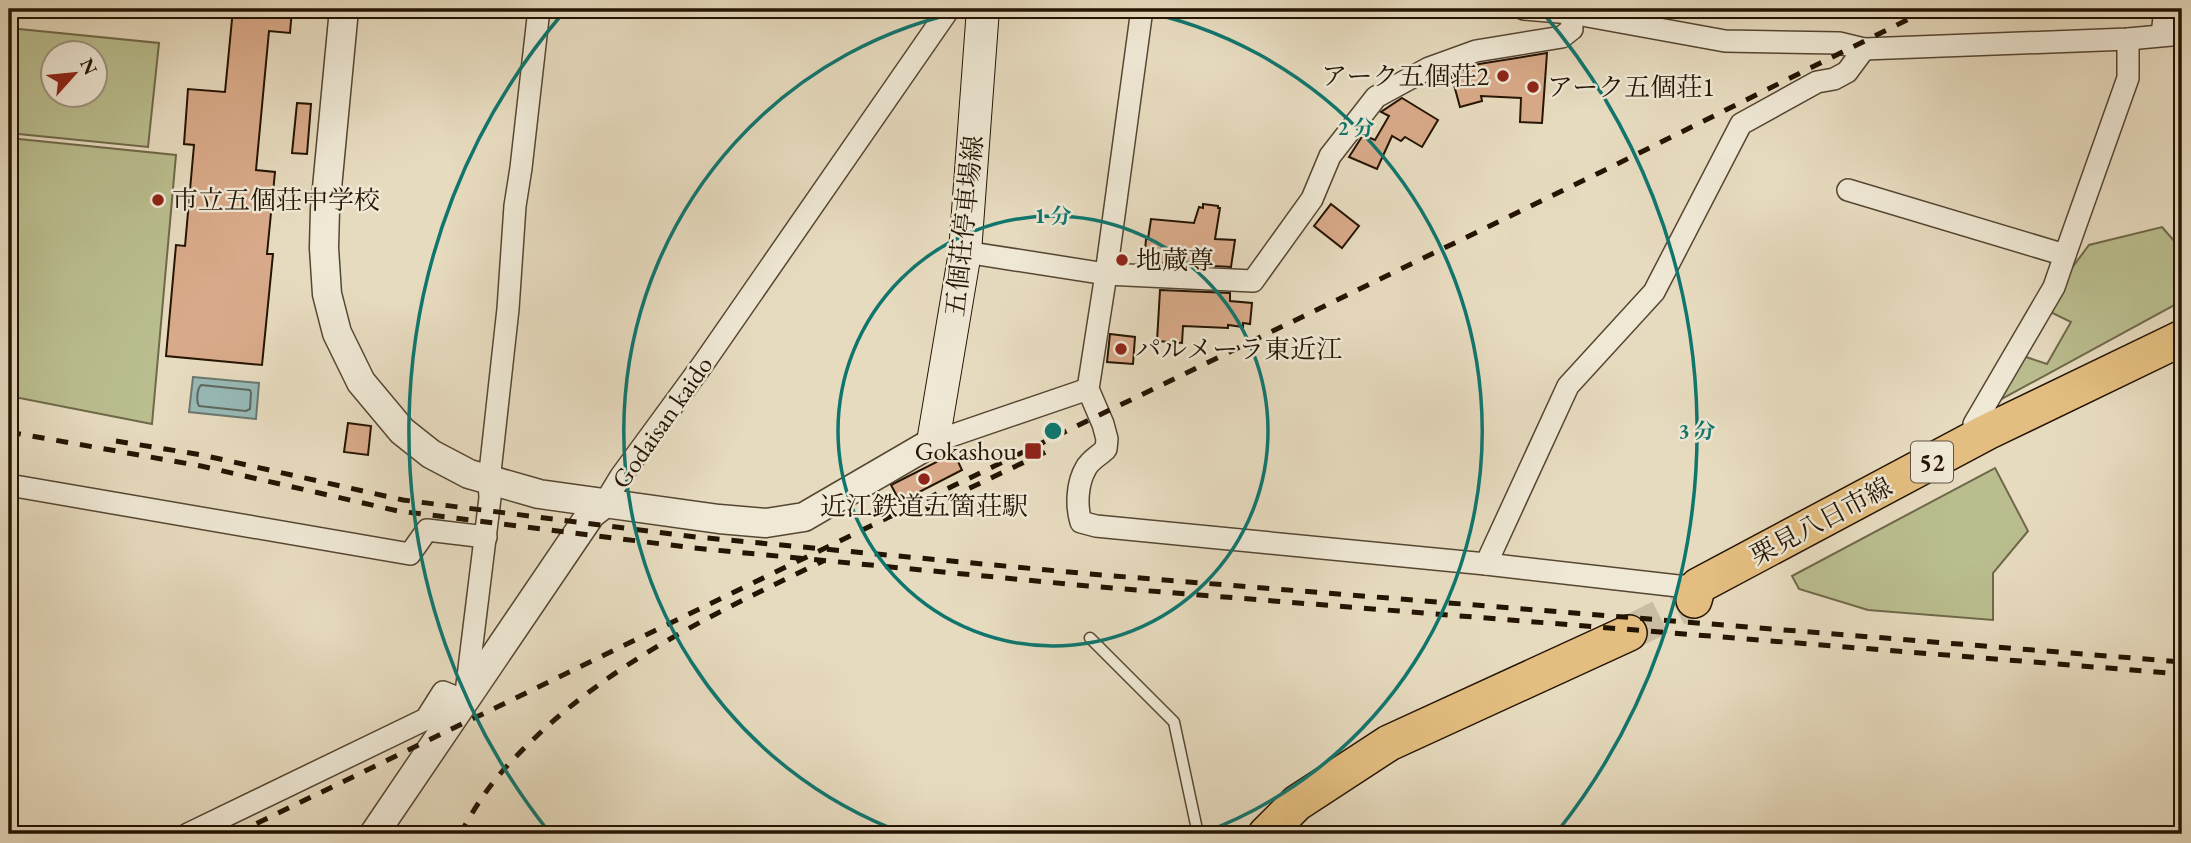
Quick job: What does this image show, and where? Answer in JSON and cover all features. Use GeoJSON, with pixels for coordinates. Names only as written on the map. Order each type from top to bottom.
{"type":"FeatureCollection","features":[{"type":"Feature","properties":{"kind":"main road","name":"五個荘停車場線"},"geometry":{"type":"LineString","coordinates":[[933,442],[965,252],[983,9]]}},
{"type":"Feature","properties":{"kind":"main road","name":"栗見八日市線"},"geometry":{"type":"LineString","coordinates":[[1696,593],[1975,439],[2182,338]]}},
{"type":"Feature","properties":{"kind":"main road"},"geometry":{"type":"LineString","coordinates":[[1266,834],[1297,803],[1389,743],[1629,633]]}},
{"type":"Feature","properties":{"kind":"street"},"geometry":{"type":"LineString","coordinates":[[344,9],[324,209],[327,294],[337,333],[361,382],[402,431],[431,454],[468,474],[539,494],[766,523],[804,517],[933,442],[1088,389]]}},
{"type":"Feature","properties":{"kind":"street"},"geometry":{"type":"LineString","coordinates":[[188,834],[426,719],[443,692],[465,701],[491,498],[489,481],[508,309],[514,206],[521,168],[539,9]]}},
{"type":"Feature","properties":{"kind":"street","name":"Godaisan kaido"},"geometry":{"type":"LineString","coordinates":[[374,834],[591,514],[604,504],[949,9]]}},
{"type":"Feature","properties":{"kind":"street"},"geometry":{"type":"LineString","coordinates":[[1142,9],[1088,389],[1103,424],[1107,449],[1087,466],[1080,481],[1077,511],[1081,522],[1109,528],[1486,564],[1678,586],[1696,593]]}},
{"type":"Feature","properties":{"kind":"street"},"geometry":{"type":"LineString","coordinates":[[1524,9],[1571,11],[1725,41],[1839,43],[1864,49],[2172,35],[2165,9]]}},
{"type":"Feature","properties":{"kind":"street"},"geometry":{"type":"LineString","coordinates":[[965,252],[1106,274],[1254,281],[1312,199],[1330,156],[1376,97],[1429,68],[1476,51],[1562,37],[1572,29],[1571,11]]}},
{"type":"Feature","properties":{"kind":"street"},"geometry":{"type":"LineString","coordinates":[[1975,439],[1975,424],[2054,287],[2128,78],[2128,39]]}},
{"type":"Feature","properties":{"kind":"street"},"geometry":{"type":"LineString","coordinates":[[1486,564],[1568,386],[1654,292],[1741,124],[1817,82],[1835,79],[1847,72],[1864,49]]}},
{"type":"Feature","properties":{"kind":"street"},"geometry":{"type":"LineString","coordinates":[[1848,190],[2066,255]]}},
{"type":"Feature","properties":{"kind":"street"},"geometry":{"type":"LineString","coordinates":[[9,485],[410,554],[427,530],[486,537]]}},
{"type":"Feature","properties":{"kind":"lane"},"geometry":{"type":"LineString","coordinates":[[1090,638],[1174,722],[1198,834]]}},
{"type":"Feature","properties":{"kind":"green space"},"geometry":{"type":"Polygon","coordinates":[[[9,28],[159,43],[148,147],[9,133],[9,28]]]}},
{"type":"Feature","properties":{"kind":"green space"},"geometry":{"type":"Polygon","coordinates":[[[9,138],[176,155],[152,424],[9,396],[9,138]]]}},
{"type":"Feature","properties":{"kind":"green space"},"geometry":{"type":"Polygon","coordinates":[[[2162,227],[2182,250],[2182,301],[1987,407],[2017,354],[2047,364],[2071,322],[2042,308],[2089,245],[2162,227]]]}},
{"type":"Feature","properties":{"kind":"green space"},"geometry":{"type":"Polygon","coordinates":[[[1995,468],[2028,531],[1993,573],[1993,620],[1868,610],[1799,589],[1792,576],[1995,468]]]}},
{"type":"Feature","properties":{"kind":"water"},"geometry":{"type":"Polygon","coordinates":[[[193,377],[259,383],[256,419],[189,412],[193,377]]]}},
{"type":"Feature","properties":{"kind":"building"},"geometry":{"type":"Polygon","coordinates":[[[233,9],[292,9],[290,33],[269,31],[256,170],[275,172],[267,254],[273,254],[262,365],[166,356],[176,245],[185,246],[194,145],[184,144],[188,89],[225,92],[233,9]]]}},
{"type":"Feature","properties":{"kind":"building"},"geometry":{"type":"Polygon","coordinates":[[[1547,53],[1542,123],[1520,122],[1521,98],[1481,96],[1482,101],[1460,107],[1451,74],[1479,64],[1547,53]]]}},
{"type":"Feature","properties":{"kind":"building"},"geometry":{"type":"Polygon","coordinates":[[[1402,98],[1438,120],[1422,147],[1405,137],[1401,141],[1392,136],[1377,169],[1349,157],[1363,135],[1375,140],[1389,116],[1381,112],[1402,98]]]}},
{"type":"Feature","properties":{"kind":"building"},"geometry":{"type":"Polygon","coordinates":[[[297,103],[311,104],[307,154],[292,153],[297,103]]]}},
{"type":"Feature","properties":{"kind":"building"},"geometry":{"type":"Polygon","coordinates":[[[1203,204],[1220,208],[1215,239],[1235,240],[1231,267],[1144,262],[1151,219],[1194,223],[1199,207],[1203,208],[1203,204]]]}},
{"type":"Feature","properties":{"kind":"building"},"geometry":{"type":"Polygon","coordinates":[[[1331,204],[1359,226],[1342,248],[1314,226],[1331,204]]]}},
{"type":"Feature","properties":{"kind":"building"},"geometry":{"type":"Polygon","coordinates":[[[1160,290],[1230,293],[1230,301],[1252,303],[1250,324],[1243,323],[1243,327],[1228,325],[1228,328],[1183,326],[1182,343],[1157,341],[1160,290]]]}},
{"type":"Feature","properties":{"kind":"building","name":"パルメーラ東近江"},"geometry":{"type":"Polygon","coordinates":[[[1110,334],[1135,337],[1133,364],[1107,362],[1110,334]]]}},
{"type":"Feature","properties":{"kind":"building"},"geometry":{"type":"Polygon","coordinates":[[[348,423],[371,426],[368,455],[344,452],[348,423]]]}},
{"type":"Feature","properties":{"kind":"building","name":"近江鉄道五箇荘駅"},"geometry":{"type":"Polygon","coordinates":[[[954,453],[962,470],[900,502],[891,485],[954,453]]]}},
{"type":"Feature","properties":{"kind":"tunnel"},"geometry":{"type":"LineString","coordinates":[[1629,633],[1694,600]]}},
{"type":"Feature","properties":{"kind":"railway"},"geometry":{"type":"LineString","coordinates":[[235,834],[1601,172],[1929,9]]}},
{"type":"Feature","properties":{"kind":"railway"},"geometry":{"type":"LineString","coordinates":[[9,432],[201,466],[398,511],[694,548],[1088,586],[2182,674]]}},
{"type":"Feature","properties":{"kind":"railway"},"geometry":{"type":"LineString","coordinates":[[116,441],[202,455],[403,500],[696,537],[1090,574],[2182,662]]}},
{"type":"Feature","properties":{"kind":"railway"},"geometry":{"type":"LineString","coordinates":[[926,509],[1056,447]]}},
{"type":"Feature","properties":{"kind":"railway"},"geometry":{"type":"LineString","coordinates":[[460,834],[488,789],[518,754],[574,704],[607,679],[641,656],[712,616],[823,561]]}},
{"type":"Feature","properties":{"kind":"place","name":"アーク五個荘2"},"geometry":{"type":"Point","coordinates":[1503,76]}},
{"type":"Feature","properties":{"kind":"place","name":"アーク五個荘1"},"geometry":{"type":"Point","coordinates":[1533,87]}},
{"type":"Feature","properties":{"kind":"place","name":"市立五個荘中学校"},"geometry":{"type":"Point","coordinates":[158,200]}},
{"type":"Feature","properties":{"kind":"place","name":"地蔵尊"},"geometry":{"type":"Point","coordinates":[1122,260]}},
{"type":"Feature","properties":{"kind":"place","name":"パルメーラ東近江"},"geometry":{"type":"Point","coordinates":[1121,349]}},
{"type":"Feature","properties":{"kind":"place","name":"Gokashou"},"geometry":{"type":"Point","coordinates":[1033,451]}},
{"type":"Feature","properties":{"kind":"place","name":"近江鉄道五箇荘駅"},"geometry":{"type":"Point","coordinates":[924,479]}}]}
